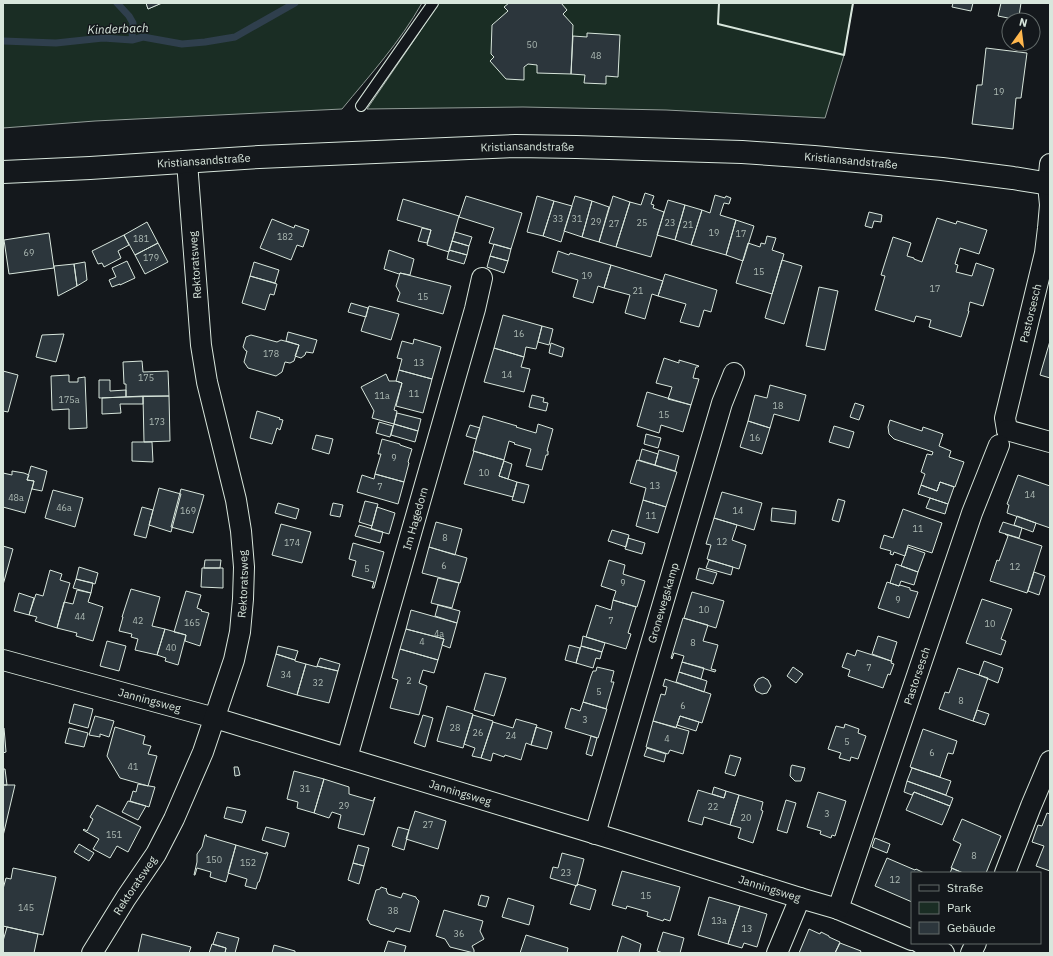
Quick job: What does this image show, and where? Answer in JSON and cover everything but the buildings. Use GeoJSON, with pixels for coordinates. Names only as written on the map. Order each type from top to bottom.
{"type":"FeatureCollection","features":[{"type":"Feature","properties":{"kind":"street","name":"Kristiansandstraße"},"geometry":{"type":"LineString","coordinates":[[3,172],[97,168],[259,157],[508,147],[576,147],[814,156],[1013,178],[1049,178]]}},
{"type":"Feature","properties":{"kind":"street","name":"Rektoratsweg"},"geometry":{"type":"LineString","coordinates":[[92,953],[126,898],[156,854],[190,784],[215,718],[234,660],[240,632],[244,566],[241,531],[236,500],[207,382],[201,345],[187,162]]}},
{"type":"Feature","properties":{"kind":"street","name":"Pastorsesch"},"geometry":{"type":"LineString","coordinates":[[838,909],[972,513],[1003,437],[1005,418],[1045,253],[1050,205],[1049,178]]}},
{"type":"Feature","properties":{"kind":"street","name":"Im Hagedorn"},"geometry":{"type":"LineString","coordinates":[[347,758],[475,309],[482,278]]}},
{"type":"Feature","properties":{"kind":"street","name":"Gronewegskamp"},"geometry":{"type":"LineString","coordinates":[[594,834],[720,410],[734,373]]}},
{"type":"Feature","properties":{"kind":"street"},"geometry":{"type":"LineString","coordinates":[[1003,437],[1050,442]]}},
{"type":"Feature","properties":{"kind":"street","name":"Janningsweg"},"geometry":{"type":"LineString","coordinates":[[3,660],[215,718],[838,909],[911,940]]}},
{"type":"Feature","properties":{"kind":"street"},"geometry":{"type":"LineString","coordinates":[[1005,872],[1050,761]]}},
{"type":"Feature","properties":{"kind":"street"},"geometry":{"type":"LineString","coordinates":[[777,953],[800,898]]}},
{"type":"Feature","properties":{"kind":"street"},"geometry":{"type":"LineString","coordinates":[[922,944],[944,953]]}},
{"type":"Feature","properties":{"kind":"lane"},"geometry":{"type":"LineString","coordinates":[[361,106],[433,3]]}},
{"type":"Feature","properties":{"kind":"green space"},"geometry":{"type":"Polygon","coordinates":[[[3,3],[146,3],[148,9],[162,3],[422,3],[394,45],[342,109],[95,121],[3,128],[3,3]]]}},
{"type":"Feature","properties":{"kind":"green space"},"geometry":{"type":"Polygon","coordinates":[[[438,3],[853,3],[844,55],[825,118],[666,110],[523,107],[367,109],[438,3]]]}},
{"type":"Feature","properties":{"kind":"waterway"},"geometry":{"type":"LineString","coordinates":[[117,3],[129,16],[133,23],[132,40]]}},
{"type":"Feature","properties":{"kind":"waterway","name":"Kinderbach"},"geometry":{"type":"LineString","coordinates":[[3,41],[56,43],[103,38],[132,40],[143,37],[182,44],[205,42],[235,37],[295,3]]}},
{"type":"Feature","properties":{"kind":"wall"},"geometry":{"type":"LineString","coordinates":[[719,3],[718,24],[844,55],[853,3]]}}]}
